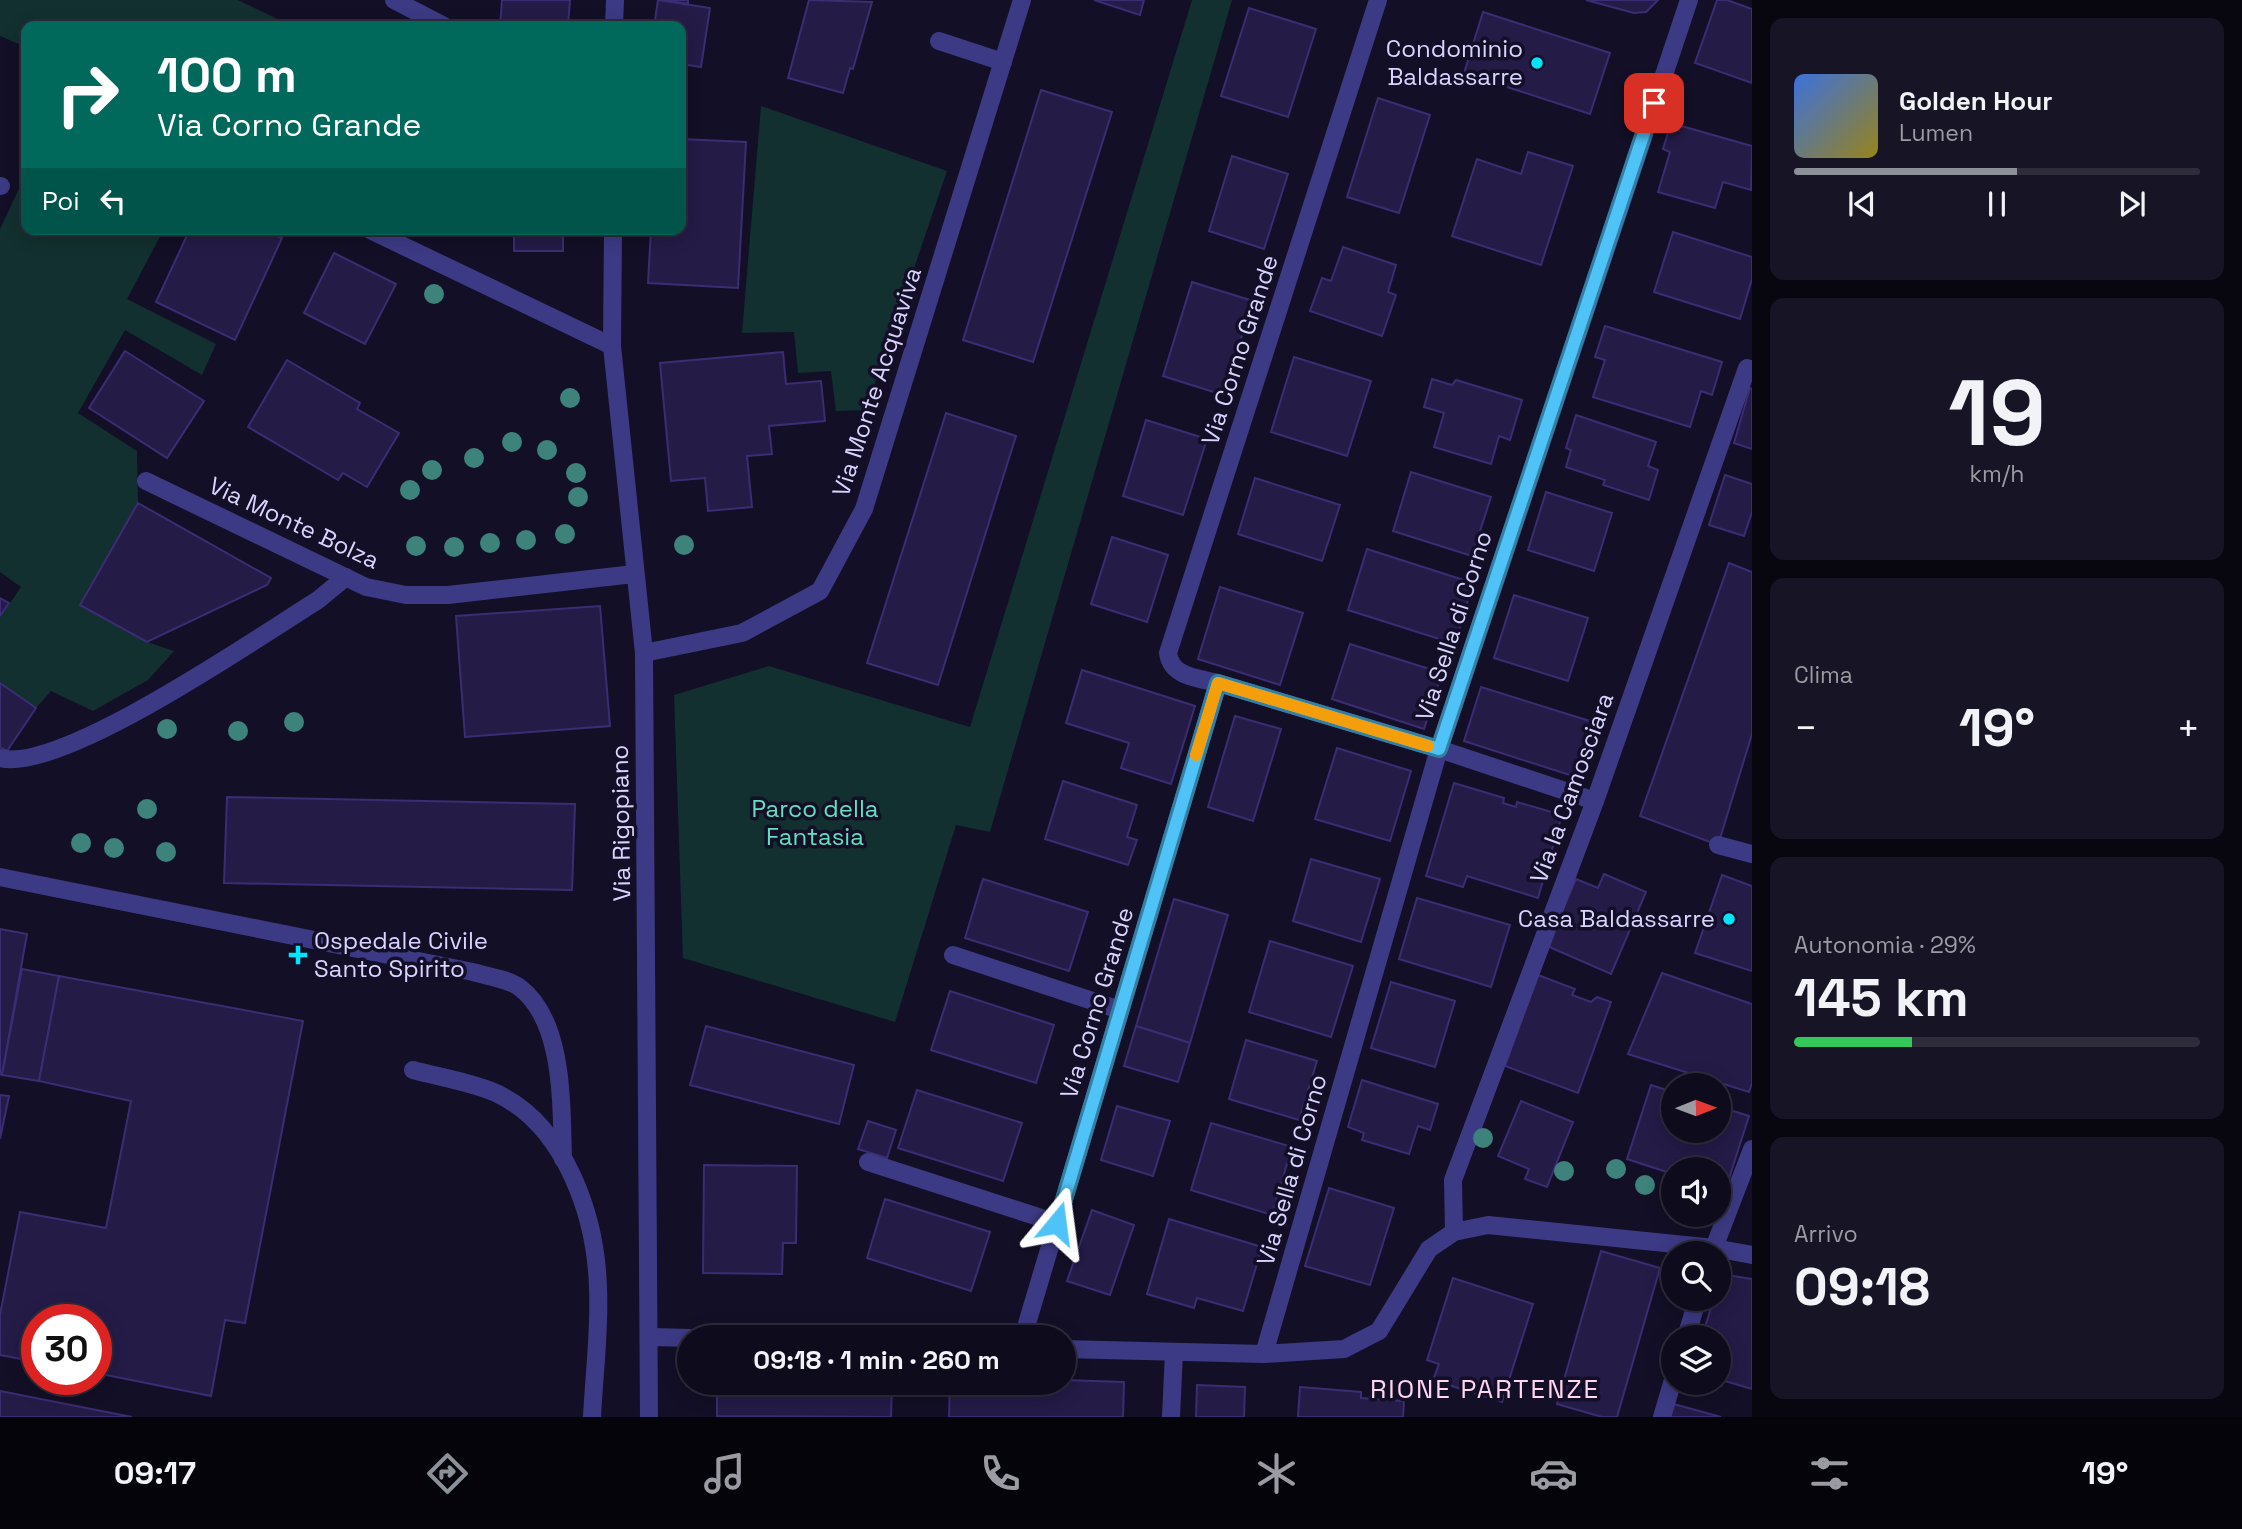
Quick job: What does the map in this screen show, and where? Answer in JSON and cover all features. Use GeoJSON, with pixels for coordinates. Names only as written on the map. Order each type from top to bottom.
{"type":"FeatureCollection","features":[{"type":"Feature","properties":{"kind":"street"},"geometry":{"type":"LineString","coordinates":[[394,0],[434,21]]}},
{"type":"Feature","properties":{"kind":"street"},"geometry":{"type":"LineString","coordinates":[[614,21],[615,0]]}},
{"type":"Feature","properties":{"kind":"street","name":"Via Monte Acquaviva"},"geometry":{"type":"LineString","coordinates":[[643,653],[742,633],[820,591],[864,509],[1022,0]]}},
{"type":"Feature","properties":{"kind":"street","name":"Via Corno Grande"},"geometry":{"type":"LineString","coordinates":[[1378,0],[1168,653],[1169,663],[1175,671],[1439,749],[1594,801]]}},
{"type":"Feature","properties":{"kind":"street","name":"Via Sella di Corno"},"geometry":{"type":"LineString","coordinates":[[1264,1354],[1439,749],[1689,0]]}},
{"type":"Feature","properties":{"kind":"street"},"geometry":{"type":"LineString","coordinates":[[939,41],[1003,62]]}},
{"type":"Feature","properties":{"kind":"street"},"geometry":{"type":"LineString","coordinates":[[381,235],[612,346]]}},
{"type":"Feature","properties":{"kind":"street","name":"Via Rigopiano"},"geometry":{"type":"LineString","coordinates":[[613,235],[612,346],[643,653],[649,1417]]}},
{"type":"Feature","properties":{"kind":"street","name":"Via la Camosciara"},"geometry":{"type":"LineString","coordinates":[[1454,1231],[1453,1180],[1594,801],[1746,368],[1752,370]]}},
{"type":"Feature","properties":{"kind":"street","name":"Via Monte Bolza"},"geometry":{"type":"LineString","coordinates":[[146,481],[366,587],[406,595],[438,595],[634,574]]}},
{"type":"Feature","properties":{"kind":"street"},"geometry":{"type":"LineString","coordinates":[[0,758],[31,759],[132,716],[318,600],[346,577]]}},
{"type":"Feature","properties":{"kind":"street","name":"Via Corno Grande"},"geometry":{"type":"LineString","coordinates":[[1027,1325],[1218,683]]}},
{"type":"Feature","properties":{"kind":"street"},"geometry":{"type":"LineString","coordinates":[[1718,845],[1752,855]]}},
{"type":"Feature","properties":{"kind":"street"},"geometry":{"type":"LineString","coordinates":[[0,877],[473,972],[519,987],[550,1027],[560,1091],[563,1159]]}},
{"type":"Feature","properties":{"kind":"street"},"geometry":{"type":"LineString","coordinates":[[953,955],[1120,1010]]}},
{"type":"Feature","properties":{"kind":"street"},"geometry":{"type":"LineString","coordinates":[[413,1070],[496,1093],[536,1122],[563,1159],[589,1218],[598,1288],[592,1417]]}},
{"type":"Feature","properties":{"kind":"street"},"geometry":{"type":"LineString","coordinates":[[1717,1241],[1752,1149]]}},
{"type":"Feature","properties":{"kind":"street"},"geometry":{"type":"LineString","coordinates":[[868,1162],[1057,1223]]}},
{"type":"Feature","properties":{"kind":"street"},"geometry":{"type":"LineString","coordinates":[[1076,1349],[1264,1354],[1344,1349],[1379,1331],[1429,1249],[1454,1231],[1488,1226],[1661,1245]]}},
{"type":"Feature","properties":{"kind":"street"},"geometry":{"type":"LineString","coordinates":[[1731,1253],[1752,1255]]}},
{"type":"Feature","properties":{"kind":"street"},"geometry":{"type":"LineString","coordinates":[[650,1337],[677,1338]]}},
{"type":"Feature","properties":{"kind":"street"},"geometry":{"type":"LineString","coordinates":[[1171,1417],[1174,1352]]}},
{"type":"Feature","properties":{"kind":"street"},"geometry":{"type":"LineString","coordinates":[[1662,1417],[1669,1395]]}},
{"type":"Feature","properties":{"kind":"green space"},"geometry":{"type":"Polygon","coordinates":[[[0,0],[238,0],[282,21],[21,21],[21,45],[0,36],[0,0]]]}},
{"type":"Feature","properties":{"kind":"green space","name":"Parco della Fantasia"},"geometry":{"type":"Polygon","coordinates":[[[1192,0],[1232,0],[990,832],[956,825],[895,1022],[683,958],[674,695],[769,666],[970,727],[1192,0]]]}},
{"type":"Feature","properties":{"kind":"green space"},"geometry":{"type":"Polygon","coordinates":[[[761,106],[947,171],[866,410],[836,411],[831,371],[798,373],[794,332],[742,333],[761,106]]]}},
{"type":"Feature","properties":{"kind":"green space"},"geometry":{"type":"Polygon","coordinates":[[[21,185],[21,235],[161,235],[127,299],[216,344],[202,375],[125,330],[78,413],[137,451],[138,503],[80,605],[147,642],[174,651],[148,680],[93,711],[51,691],[36,708],[0,683],[0,618],[21,587],[0,572],[0,229],[21,185]]]}},
{"type":"Feature","properties":{"kind":"building"},"geometry":{"type":"Polygon","coordinates":[[[502,0],[570,0],[568,21],[500,21],[502,0]]]}},
{"type":"Feature","properties":{"kind":"building"},"geometry":{"type":"Polygon","coordinates":[[[658,0],[710,8],[701,67],[686,65],[686,21],[655,21],[658,0]]]}},
{"type":"Feature","properties":{"kind":"building"},"geometry":{"type":"Polygon","coordinates":[[[662,0],[688,0],[688,4],[662,0]]]}},
{"type":"Feature","properties":{"kind":"building"},"geometry":{"type":"Polygon","coordinates":[[[809,0],[872,2],[853,69],[850,68],[843,93],[788,78],[809,0]]]}},
{"type":"Feature","properties":{"kind":"building"},"geometry":{"type":"Polygon","coordinates":[[[1094,0],[1144,0],[1140,15],[1094,0]]]}},
{"type":"Feature","properties":{"kind":"building"},"geometry":{"type":"Polygon","coordinates":[[[1586,0],[1658,0],[1646,12],[1634,13],[1586,0]]]}},
{"type":"Feature","properties":{"kind":"building"},"geometry":{"type":"Polygon","coordinates":[[[1717,0],[1727,0],[1752,9],[1752,83],[1695,63],[1717,0]]]}},
{"type":"Feature","properties":{"kind":"building"},"geometry":{"type":"Polygon","coordinates":[[[1249,8],[1316,29],[1288,117],[1221,96],[1249,8]]]}},
{"type":"Feature","properties":{"kind":"building","name":"Condominio Baldassarre"},"geometry":{"type":"Polygon","coordinates":[[[1483,12],[1610,53],[1590,114],[1464,73],[1483,12]]]}},
{"type":"Feature","properties":{"kind":"building"},"geometry":{"type":"Polygon","coordinates":[[[1041,90],[1112,112],[1033,362],[963,340],[1041,90]]]}},
{"type":"Feature","properties":{"kind":"building"},"geometry":{"type":"Polygon","coordinates":[[[1378,98],[1430,115],[1399,213],[1347,197],[1378,98]]]}},
{"type":"Feature","properties":{"kind":"building"},"geometry":{"type":"Polygon","coordinates":[[[1671,123],[1752,146],[1751,190],[1723,182],[1715,208],[1658,192],[1670,152],[1663,149],[1671,123]]]}},
{"type":"Feature","properties":{"kind":"building"},"geometry":{"type":"Polygon","coordinates":[[[686,139],[746,142],[738,288],[648,283],[651,235],[686,235],[686,139]]]}},
{"type":"Feature","properties":{"kind":"building"},"geometry":{"type":"Polygon","coordinates":[[[1528,152],[1573,166],[1541,265],[1452,236],[1477,159],[1521,174],[1528,152]]]}},
{"type":"Feature","properties":{"kind":"building"},"geometry":{"type":"Polygon","coordinates":[[[1232,156],[1288,174],[1264,249],[1209,231],[1232,156]]]}},
{"type":"Feature","properties":{"kind":"building"},"geometry":{"type":"Polygon","coordinates":[[[1673,232],[1752,257],[1752,279],[1740,319],[1654,292],[1673,232]]]}},
{"type":"Feature","properties":{"kind":"building"},"geometry":{"type":"Polygon","coordinates":[[[187,235],[276,235],[282,238],[235,340],[156,302],[187,235]]]}},
{"type":"Feature","properties":{"kind":"building"},"geometry":{"type":"Polygon","coordinates":[[[514,235],[563,235],[563,251],[514,251],[514,235]]]}},
{"type":"Feature","properties":{"kind":"building"},"geometry":{"type":"Polygon","coordinates":[[[1343,247],[1396,265],[1388,292],[1396,295],[1382,336],[1310,311],[1322,278],[1331,281],[1343,247]]]}},
{"type":"Feature","properties":{"kind":"building"},"geometry":{"type":"Polygon","coordinates":[[[334,253],[396,284],[365,344],[304,313],[334,253]]]}},
{"type":"Feature","properties":{"kind":"building"},"geometry":{"type":"Polygon","coordinates":[[[1192,282],[1253,301],[1223,395],[1163,376],[1192,282]]]}},
{"type":"Feature","properties":{"kind":"building"},"geometry":{"type":"Polygon","coordinates":[[[1605,326],[1722,362],[1712,395],[1701,391],[1690,427],[1593,397],[1605,360],[1595,357],[1605,326]]]}},
{"type":"Feature","properties":{"kind":"building"},"geometry":{"type":"Polygon","coordinates":[[[125,351],[204,401],[167,458],[89,408],[125,351]]]}},
{"type":"Feature","properties":{"kind":"building"},"geometry":{"type":"Polygon","coordinates":[[[783,352],[786,384],[821,381],[825,421],[769,426],[772,454],[747,456],[752,507],[708,511],[705,478],[671,481],[660,363],[783,352]]]}},
{"type":"Feature","properties":{"kind":"building"},"geometry":{"type":"Polygon","coordinates":[[[1294,357],[1371,381],[1347,456],[1271,432],[1294,357]]]}},
{"type":"Feature","properties":{"kind":"building"},"geometry":{"type":"Polygon","coordinates":[[[287,360],[360,403],[357,409],[399,433],[367,487],[343,473],[338,480],[248,427],[287,360]]]}},
{"type":"Feature","properties":{"kind":"building"},"geometry":{"type":"Polygon","coordinates":[[[1432,379],[1452,385],[1456,380],[1522,400],[1510,440],[1499,436],[1491,464],[1434,447],[1444,413],[1424,407],[1432,379]]]}},
{"type":"Feature","properties":{"kind":"building"},"geometry":{"type":"Polygon","coordinates":[[[1750,388],[1752,389],[1752,449],[1734,443],[1750,388]]]}},
{"type":"Feature","properties":{"kind":"building"},"geometry":{"type":"Polygon","coordinates":[[[946,413],[1016,436],[938,685],[867,663],[946,413]]]}},
{"type":"Feature","properties":{"kind":"building"},"geometry":{"type":"Polygon","coordinates":[[[1576,415],[1656,442],[1648,466],[1658,470],[1649,500],[1603,485],[1605,480],[1566,467],[1571,450],[1566,448],[1576,415]]]}},
{"type":"Feature","properties":{"kind":"building"},"geometry":{"type":"Polygon","coordinates":[[[1146,420],[1207,439],[1183,515],[1123,496],[1146,420]]]}},
{"type":"Feature","properties":{"kind":"building"},"geometry":{"type":"Polygon","coordinates":[[[1411,472],[1491,497],[1472,556],[1393,531],[1411,472]]]}},
{"type":"Feature","properties":{"kind":"building"},"geometry":{"type":"Polygon","coordinates":[[[1725,475],[1752,484],[1752,512],[1744,536],[1709,525],[1725,475]]]}},
{"type":"Feature","properties":{"kind":"building"},"geometry":{"type":"Polygon","coordinates":[[[1255,478],[1340,505],[1322,561],[1238,534],[1255,478]]]}},
{"type":"Feature","properties":{"kind":"building"},"geometry":{"type":"Polygon","coordinates":[[[1546,492],[1612,513],[1594,571],[1528,550],[1546,492]]]}},
{"type":"Feature","properties":{"kind":"building"},"geometry":{"type":"Polygon","coordinates":[[[138,503],[271,578],[267,585],[147,642],[80,605],[138,503]]]}},
{"type":"Feature","properties":{"kind":"building"},"geometry":{"type":"Polygon","coordinates":[[[1112,537],[1168,555],[1147,622],[1091,604],[1112,537]]]}},
{"type":"Feature","properties":{"kind":"building"},"geometry":{"type":"Polygon","coordinates":[[[1367,549],[1473,583],[1455,644],[1348,610],[1367,549]]]}},
{"type":"Feature","properties":{"kind":"building"},"geometry":{"type":"Polygon","coordinates":[[[1729,563],[1752,572],[1752,734],[1718,845],[1640,816],[1729,563]]]}},
{"type":"Feature","properties":{"kind":"building"},"geometry":{"type":"Polygon","coordinates":[[[1220,587],[1303,613],[1280,685],[1198,659],[1220,587]]]}},
{"type":"Feature","properties":{"kind":"building"},"geometry":{"type":"Polygon","coordinates":[[[1514,595],[1588,618],[1568,681],[1494,658],[1514,595]]]}},
{"type":"Feature","properties":{"kind":"building"},"geometry":{"type":"Polygon","coordinates":[[[0,598],[9,603],[0,616],[0,598]]]}},
{"type":"Feature","properties":{"kind":"building"},"geometry":{"type":"Polygon","coordinates":[[[600,606],[610,726],[465,737],[456,616],[600,606]]]}},
{"type":"Feature","properties":{"kind":"building"},"geometry":{"type":"Polygon","coordinates":[[[1350,644],[1442,673],[1424,729],[1332,699],[1350,644]]]}},
{"type":"Feature","properties":{"kind":"building"},"geometry":{"type":"Polygon","coordinates":[[[1082,670],[1195,706],[1171,784],[1121,768],[1129,743],[1066,723],[1082,670]]]}},
{"type":"Feature","properties":{"kind":"building"},"geometry":{"type":"Polygon","coordinates":[[[0,683],[36,708],[7,751],[0,747],[0,683]]]}},
{"type":"Feature","properties":{"kind":"building"},"geometry":{"type":"Polygon","coordinates":[[[1481,687],[1593,722],[1576,777],[1464,741],[1481,687]]]}},
{"type":"Feature","properties":{"kind":"building"},"geometry":{"type":"Polygon","coordinates":[[[1235,716],[1281,729],[1253,821],[1208,807],[1235,716]]]}},
{"type":"Feature","properties":{"kind":"building"},"geometry":{"type":"Polygon","coordinates":[[[1337,748],[1411,771],[1390,841],[1315,819],[1337,748]]]}},
{"type":"Feature","properties":{"kind":"building"},"geometry":{"type":"Polygon","coordinates":[[[1063,781],[1137,805],[1127,837],[1137,840],[1128,865],[1045,839],[1063,781]]]}},
{"type":"Feature","properties":{"kind":"building"},"geometry":{"type":"Polygon","coordinates":[[[1454,783],[1504,798],[1503,803],[1516,807],[1517,802],[1562,815],[1538,898],[1467,876],[1463,887],[1426,876],[1454,783]]]}},
{"type":"Feature","properties":{"kind":"building"},"geometry":{"type":"Polygon","coordinates":[[[227,797],[575,804],[572,890],[224,883],[227,797]]]}},
{"type":"Feature","properties":{"kind":"building"},"geometry":{"type":"Polygon","coordinates":[[[1311,859],[1380,879],[1361,942],[1293,921],[1311,859]]]}},
{"type":"Feature","properties":{"kind":"building"},"geometry":{"type":"Polygon","coordinates":[[[1604,874],[1646,892],[1611,974],[1547,946],[1576,879],[1598,888],[1604,874]]]}},
{"type":"Feature","properties":{"kind":"building","name":"Casa Baldassarre"},"geometry":{"type":"Polygon","coordinates":[[[1722,875],[1752,886],[1752,971],[1695,953],[1722,875]]]}},
{"type":"Feature","properties":{"kind":"building"},"geometry":{"type":"Polygon","coordinates":[[[983,879],[1088,912],[1069,971],[965,938],[983,879]]]}},
{"type":"Feature","properties":{"kind":"building"},"geometry":{"type":"Polygon","coordinates":[[[1417,898],[1510,925],[1491,987],[1399,959],[1417,898]]]}},
{"type":"Feature","properties":{"kind":"building"},"geometry":{"type":"Polygon","coordinates":[[[1174,899],[1228,915],[1190,1043],[1136,1026],[1174,899]]]}},
{"type":"Feature","properties":{"kind":"building"},"geometry":{"type":"Polygon","coordinates":[[[0,929],[27,934],[2,1075],[0,1074],[0,929]]]}},
{"type":"Feature","properties":{"kind":"building"},"geometry":{"type":"Polygon","coordinates":[[[1270,941],[1353,966],[1331,1037],[1249,1012],[1270,941]]]}},
{"type":"Feature","properties":{"kind":"building"},"geometry":{"type":"Polygon","coordinates":[[[22,969],[59,976],[39,1081],[2,1075],[22,969]]]}},
{"type":"Feature","properties":{"kind":"building"},"geometry":{"type":"Polygon","coordinates":[[[1662,973],[1752,1004],[1752,1083],[1749,1092],[1731,1086],[1731,1073],[1688,1073],[1628,1054],[1662,973]]]}},
{"type":"Feature","properties":{"kind":"building"},"geometry":{"type":"Polygon","coordinates":[[[1538,975],[1575,989],[1572,995],[1591,1002],[1597,997],[1611,1002],[1578,1093],[1505,1066],[1538,975]]]}},
{"type":"Feature","properties":{"kind":"building"},"geometry":{"type":"Polygon","coordinates":[[[59,976],[303,1021],[245,1323],[225,1320],[211,1396],[112,1376],[112,1304],[21,1304],[21,1359],[0,1355],[0,1315],[20,1212],[106,1228],[131,1101],[39,1081],[59,976]]]}},
{"type":"Feature","properties":{"kind":"building"},"geometry":{"type":"Polygon","coordinates":[[[1391,982],[1455,1001],[1435,1067],[1371,1048],[1391,982]]]}},
{"type":"Feature","properties":{"kind":"building"},"geometry":{"type":"Polygon","coordinates":[[[950,991],[1054,1025],[1036,1083],[931,1050],[950,991]]]}},
{"type":"Feature","properties":{"kind":"building"},"geometry":{"type":"Polygon","coordinates":[[[706,1026],[854,1065],[839,1124],[690,1085],[706,1026]]]}},
{"type":"Feature","properties":{"kind":"building"},"geometry":{"type":"Polygon","coordinates":[[[1136,1026],[1190,1043],[1178,1082],[1124,1066],[1136,1026]]]}},
{"type":"Feature","properties":{"kind":"building"},"geometry":{"type":"Polygon","coordinates":[[[1246,1040],[1317,1061],[1299,1120],[1229,1099],[1246,1040]]]}},
{"type":"Feature","properties":{"kind":"building"},"geometry":{"type":"Polygon","coordinates":[[[1362,1080],[1438,1104],[1430,1130],[1418,1126],[1409,1154],[1362,1140],[1364,1133],[1348,1127],[1362,1080]]]}},
{"type":"Feature","properties":{"kind":"building"},"geometry":{"type":"Polygon","coordinates":[[[1651,1085],[1661,1088],[1661,1143],[1731,1143],[1731,1110],[1749,1116],[1731,1172],[1731,1157],[1661,1157],[1661,1170],[1627,1159],[1651,1085]]]}},
{"type":"Feature","properties":{"kind":"building"},"geometry":{"type":"Polygon","coordinates":[[[917,1090],[1022,1123],[1003,1181],[898,1148],[917,1090]]]}},
{"type":"Feature","properties":{"kind":"building"},"geometry":{"type":"Polygon","coordinates":[[[0,1095],[9,1096],[0,1139],[0,1095]]]}},
{"type":"Feature","properties":{"kind":"building"},"geometry":{"type":"Polygon","coordinates":[[[1521,1101],[1573,1122],[1547,1187],[1525,1179],[1529,1169],[1498,1156],[1521,1101]]]}},
{"type":"Feature","properties":{"kind":"building"},"geometry":{"type":"Polygon","coordinates":[[[1117,1106],[1170,1121],[1153,1176],[1101,1160],[1117,1106]]]}},
{"type":"Feature","properties":{"kind":"building"},"geometry":{"type":"Polygon","coordinates":[[[868,1121],[896,1130],[887,1158],[858,1149],[868,1121]]]}},
{"type":"Feature","properties":{"kind":"building"},"geometry":{"type":"Polygon","coordinates":[[[1211,1123],[1292,1147],[1272,1215],[1191,1190],[1211,1123]]]}},
{"type":"Feature","properties":{"kind":"building"},"geometry":{"type":"Polygon","coordinates":[[[704,1165],[797,1166],[796,1243],[783,1243],[782,1274],[703,1273],[704,1165]]]}},
{"type":"Feature","properties":{"kind":"building"},"geometry":{"type":"Polygon","coordinates":[[[1329,1188],[1394,1208],[1370,1285],[1305,1266],[1329,1188]]]}},
{"type":"Feature","properties":{"kind":"building"},"geometry":{"type":"Polygon","coordinates":[[[885,1199],[990,1232],[971,1291],[867,1258],[885,1199]]]}},
{"type":"Feature","properties":{"kind":"building"},"geometry":{"type":"Polygon","coordinates":[[[1092,1210],[1134,1225],[1110,1295],[1067,1281],[1092,1210]]]}},
{"type":"Feature","properties":{"kind":"building"},"geometry":{"type":"Polygon","coordinates":[[[1169,1219],[1262,1247],[1243,1311],[1197,1298],[1194,1308],[1147,1294],[1169,1219]]]}},
{"type":"Feature","properties":{"kind":"building"},"geometry":{"type":"Polygon","coordinates":[[[1601,1251],[1660,1268],[1617,1417],[1602,1417],[1557,1404],[1601,1251]]]}},
{"type":"Feature","properties":{"kind":"building"},"geometry":{"type":"Polygon","coordinates":[[[1731,1276],[1752,1279],[1752,1389],[1731,1383],[1731,1325],[1706,1325],[1710,1311],[1731,1311],[1731,1276]]]}},
{"type":"Feature","properties":{"kind":"building"},"geometry":{"type":"Polygon","coordinates":[[[1453,1278],[1533,1304],[1502,1402],[1433,1380],[1439,1364],[1427,1360],[1453,1278]]]}},
{"type":"Feature","properties":{"kind":"building"},"geometry":{"type":"Polygon","coordinates":[[[1076,1380],[1124,1382],[1123,1417],[949,1417],[950,1395],[1076,1395],[1076,1380]]]}},
{"type":"Feature","properties":{"kind":"building"},"geometry":{"type":"Polygon","coordinates":[[[1197,1385],[1245,1387],[1244,1417],[1196,1417],[1197,1385]]]}},
{"type":"Feature","properties":{"kind":"building"},"geometry":{"type":"Polygon","coordinates":[[[1300,1387],[1361,1392],[1361,1398],[1404,1401],[1403,1417],[1298,1417],[1300,1387]]]}},
{"type":"Feature","properties":{"kind":"building"},"geometry":{"type":"Polygon","coordinates":[[[0,1391],[132,1417],[0,1417],[0,1391]]]}},
{"type":"Feature","properties":{"kind":"building"},"geometry":{"type":"Polygon","coordinates":[[[717,1395],[892,1395],[891,1417],[717,1416],[717,1395]]]}},
{"type":"Feature","properties":{"kind":"building"},"geometry":{"type":"Polygon","coordinates":[[[1670,1403],[1721,1417],[1665,1417],[1670,1403]]]}},
{"type":"Feature","properties":{"kind":"slow traffic"},"geometry":{"type":"LineString","coordinates":[[1196,755],[1218,683],[1428,746]]}},
{"type":"Feature","properties":{"kind":"place","name":"Condominio Baldassarre"},"geometry":{"type":"Point","coordinates":[1537,63]}},
{"type":"Feature","properties":{"kind":"place","name":"Casa Baldassarre"},"geometry":{"type":"Point","coordinates":[1729,919]}},
{"type":"Feature","properties":{"kind":"place","name":"Ospedale Civile Santo Spirito"},"geometry":{"type":"Point","coordinates":[298,955]}},
{"type":"Feature","properties":{"kind":"district","name":"RIONE PARTENZE"},"geometry":{"type":"Point","coordinates":[1485,1389]}},
{"type":"Feature","properties":{"kind":"route"},"geometry":{"type":"LineString","coordinates":[[1057,1223],[1218,683],[1439,749],[1654,103]]}}]}
